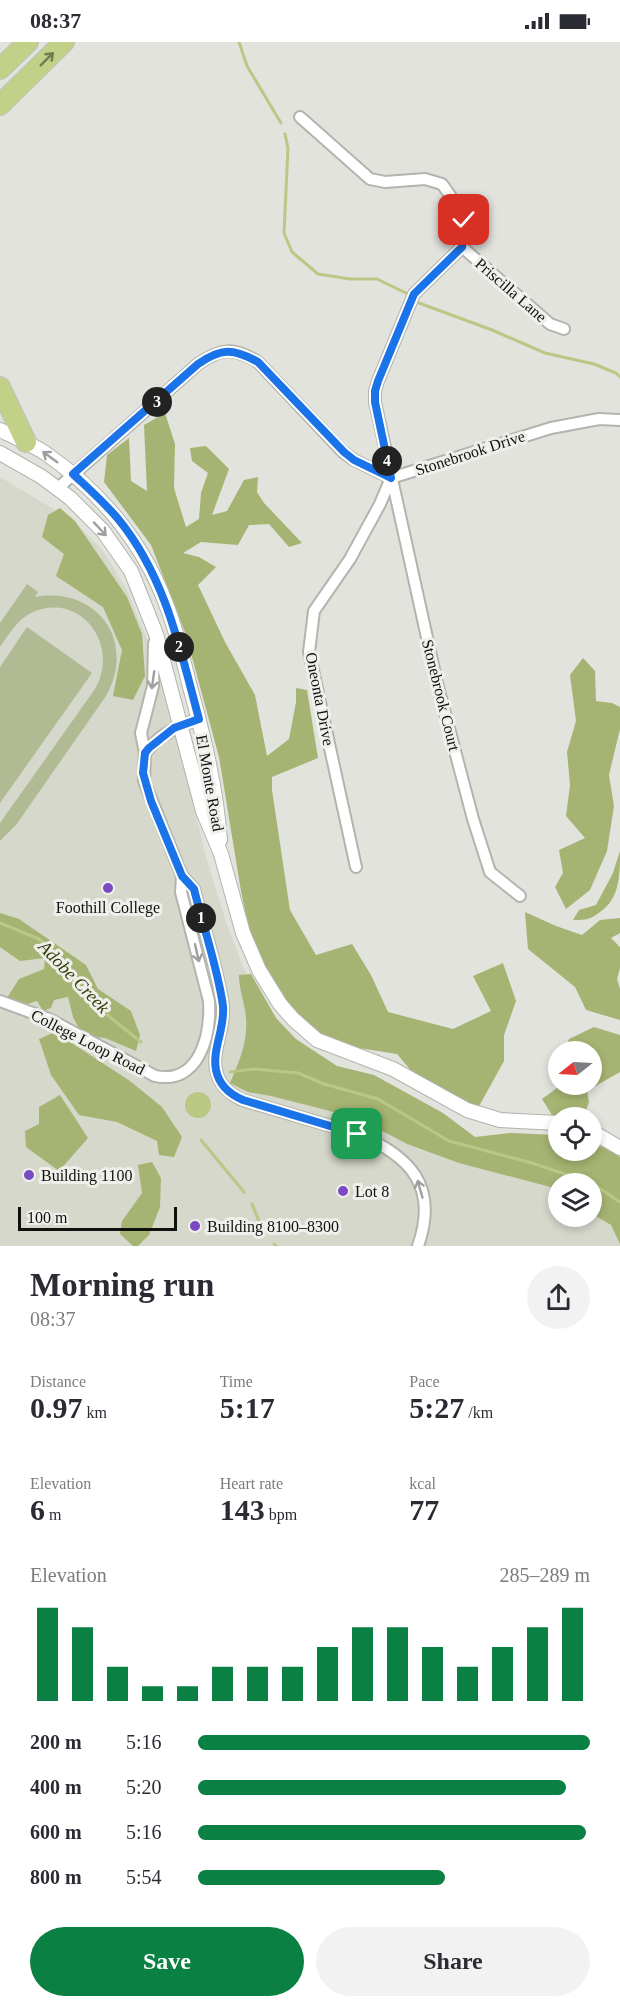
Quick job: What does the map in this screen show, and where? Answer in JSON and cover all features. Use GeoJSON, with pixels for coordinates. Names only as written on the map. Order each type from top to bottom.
{"type":"FeatureCollection","features":[{"type":"Feature","properties":{"kind":"highway"},"geometry":{"type":"LineString","coordinates":[[0,69],[28,42]]}},
{"type":"Feature","properties":{"kind":"highway"},"geometry":{"type":"LineString","coordinates":[[0,105],[64,42]]}},
{"type":"Feature","properties":{"kind":"highway"},"geometry":{"type":"LineString","coordinates":[[0,114],[18,88]]}},
{"type":"Feature","properties":{"kind":"highway"},"geometry":{"type":"LineString","coordinates":[[0,387],[26,442]]}},
{"type":"Feature","properties":{"kind":"street","name":"Priscilla Lane"},"geometry":{"type":"LineString","coordinates":[[300,117],[370,179],[385,182],[425,179],[442,184],[462,212],[465,230],[462,247],[414,294],[375,391],[375,402],[391,478]]}},
{"type":"Feature","properties":{"kind":"street","name":"Priscilla Lane"},"geometry":{"type":"LineString","coordinates":[[462,247],[549,324],[564,329]]}},
{"type":"Feature","properties":{"kind":"street"},"geometry":{"type":"LineString","coordinates":[[58,488],[198,364],[211,355],[228,351],[245,355],[258,362],[344,452],[354,460],[391,478]]}},
{"type":"Feature","properties":{"kind":"street","name":"Stonebrook Drive"},"geometry":{"type":"LineString","coordinates":[[391,478],[551,428],[599,419],[620,420]]}},
{"type":"Feature","properties":{"kind":"street","name":"El Monte Road"},"geometry":{"type":"LineString","coordinates":[[0,430],[26,442],[73,474],[118,520],[147,561],[169,612],[206,744],[218,807],[221,854]]}},
{"type":"Feature","properties":{"kind":"street","name":"El Monte Road"},"geometry":{"type":"LineString","coordinates":[[0,453],[58,488],[103,531],[131,571],[164,657],[203,811],[221,854],[236,913],[250,952],[280,1004],[305,1032],[329,1047],[393,1069],[475,1113],[500,1120],[548,1122]]}},
{"type":"Feature","properties":{"kind":"street","name":"Oneonta Drive"},"geometry":{"type":"LineString","coordinates":[[356,867],[309,652],[314,611],[350,559],[380,504],[391,478]]}},
{"type":"Feature","properties":{"kind":"street","name":"Stonebrook Court"},"geometry":{"type":"LineString","coordinates":[[391,478],[437,683],[473,819],[490,872],[520,896]]}},
{"type":"Feature","properties":{"kind":"street","name":"College Loop Road"},"geometry":{"type":"LineString","coordinates":[[144,602],[151,624],[155,655],[153,686],[141,733],[145,753],[144,781],[182,876],[194,889],[220,992],[223,1020],[215,1062],[219,1080],[231,1094],[243,1100],[357,1134],[372,1140],[403,1159],[413,1170],[422,1191],[424,1223],[418,1246]]}},
{"type":"Feature","properties":{"kind":"street"},"geometry":{"type":"LineString","coordinates":[[145,753],[161,737],[180,725],[199,719]]}},
{"type":"Feature","properties":{"kind":"street","name":"College Loop Road"},"geometry":{"type":"LineString","coordinates":[[0,1001],[50,1019],[155,1076],[168,1078],[183,1073],[193,1064],[202,1049],[210,1014],[181,892],[182,876]]}},
{"type":"Feature","properties":{"kind":"street"},"geometry":{"type":"LineString","coordinates":[[602,1137],[620,1148]]}},
{"type":"Feature","properties":{"kind":"shaded area"},"geometry":{"type":"Polygon","coordinates":[[[165,413],[175,444],[174,488],[186,527],[199,519],[201,493],[208,473],[192,461],[190,448],[206,446],[229,469],[212,515],[227,511],[244,480],[258,477],[257,492],[264,503],[302,543],[289,547],[269,524],[249,525],[238,545],[201,542],[183,553],[199,557],[216,567],[198,585],[225,642],[255,695],[267,756],[289,739],[296,702],[296,688],[307,690],[318,758],[272,777],[290,910],[316,955],[352,944],[371,975],[388,1012],[453,1029],[491,1011],[473,976],[503,963],[516,1001],[504,1035],[504,1061],[478,1108],[430,1093],[397,1054],[333,1044],[287,1009],[253,948],[241,891],[219,757],[186,635],[151,545],[104,482],[107,455],[129,438],[131,481],[147,491],[144,425],[165,413]]]}},
{"type":"Feature","properties":{"kind":"shaded area","name":"Foothill College"},"geometry":{"type":"Polygon","coordinates":[[[0,477],[83,530],[104,552],[128,592],[164,682],[206,857],[225,919],[244,969],[273,1020],[303,1058],[548,1179],[548,1227],[602,1227],[602,1201],[620,1216],[620,1246],[0,1246],[0,477]]]}},
{"type":"Feature","properties":{"kind":"shaded area"},"geometry":{"type":"Polygon","coordinates":[[[60,508],[75,521],[127,597],[142,634],[145,676],[133,700],[113,696],[122,650],[103,607],[56,576],[64,554],[42,537],[48,515],[60,508]]]}},
{"type":"Feature","properties":{"kind":"shaded area"},"geometry":{"type":"Polygon","coordinates":[[[27,584],[38,592],[35,597],[57,596],[77,600],[93,609],[105,622],[114,638],[117,656],[114,676],[106,696],[16,825],[0,841],[0,823],[95,689],[102,672],[103,655],[99,639],[91,625],[79,615],[65,609],[49,608],[31,613],[17,623],[0,647],[0,623],[27,584]]]}},
{"type":"Feature","properties":{"kind":"shaded area"},"geometry":{"type":"Polygon","coordinates":[[[27,627],[92,673],[0,803],[0,667],[27,627]]]}},
{"type":"Feature","properties":{"kind":"shaded area"},"geometry":{"type":"Polygon","coordinates":[[[583,658],[595,671],[596,701],[612,703],[620,707],[620,729],[609,775],[614,806],[607,851],[590,890],[566,909],[555,887],[563,873],[559,850],[585,838],[566,816],[570,785],[567,752],[576,721],[570,675],[583,658]]]}},
{"type":"Feature","properties":{"kind":"shaded area"},"geometry":{"type":"Polygon","coordinates":[[[620,851],[618,883],[609,903],[593,917],[573,920],[579,910],[596,905],[613,873],[620,851]]]}},
{"type":"Feature","properties":{"kind":"shaded area"},"geometry":{"type":"Polygon","coordinates":[[[525,912],[582,935],[600,920],[620,918],[620,933],[611,938],[620,947],[620,968],[617,979],[620,989],[620,1020],[586,1010],[575,987],[528,949],[525,912]]]}},
{"type":"Feature","properties":{"kind":"shaded area"},"geometry":{"type":"Polygon","coordinates":[[[0,913],[19,919],[86,965],[98,989],[131,1011],[140,1035],[136,1051],[105,1038],[83,1036],[73,1017],[68,997],[54,1000],[51,1008],[43,1011],[37,1001],[24,1005],[7,998],[19,979],[44,969],[45,958],[20,961],[0,947],[0,913]]]}},
{"type":"Feature","properties":{"kind":"shaded area"},"geometry":{"type":"Polygon","coordinates":[[[251,974],[276,1018],[296,1039],[337,1066],[374,1075],[443,1113],[475,1137],[511,1133],[548,1135],[548,1161],[602,1161],[602,1147],[609,1149],[620,1157],[620,1244],[611,1225],[602,1220],[602,1173],[548,1173],[548,1186],[459,1163],[407,1144],[371,1125],[330,1111],[248,1092],[230,1083],[240,1060],[246,1035],[239,975],[251,974]]]}},
{"type":"Feature","properties":{"kind":"shaded area"},"geometry":{"type":"Polygon","coordinates":[[[594,1027],[620,1035],[620,1072],[602,1082],[602,1041],[568,1041],[594,1027]]]}},
{"type":"Feature","properties":{"kind":"shaded area"},"geometry":{"type":"Polygon","coordinates":[[[55,1032],[130,1081],[162,1107],[182,1137],[174,1157],[159,1155],[157,1141],[117,1122],[79,1115],[51,1075],[39,1039],[55,1032]]]}},
{"type":"Feature","properties":{"kind":"shaded area"},"geometry":{"type":"Polygon","coordinates":[[[198,1092],[207,1096],[211,1105],[207,1114],[198,1118],[189,1114],[185,1105],[189,1096],[198,1092]]]}},
{"type":"Feature","properties":{"kind":"shaded area"},"geometry":{"type":"Polygon","coordinates":[[[60,1095],[88,1138],[59,1171],[26,1147],[25,1131],[39,1124],[39,1107],[60,1095]]]}},
{"type":"Feature","properties":{"kind":"shaded area"},"geometry":{"type":"Polygon","coordinates":[[[548,1095],[588,1095],[589,1102],[587,1107],[548,1109],[542,1099],[548,1095]]]}},
{"type":"Feature","properties":{"kind":"shaded area"},"geometry":{"type":"Polygon","coordinates":[[[152,1162],[161,1178],[160,1207],[149,1235],[138,1246],[133,1246],[120,1234],[122,1221],[142,1193],[138,1165],[152,1162]]]}},
{"type":"Feature","properties":{"kind":"waterway"},"geometry":{"type":"LineString","coordinates":[[239,42],[247,66],[281,123]]}},
{"type":"Feature","properties":{"kind":"waterway"},"geometry":{"type":"LineString","coordinates":[[285,134],[288,148],[284,233],[292,252],[318,274],[350,279],[377,279],[408,294]]}},
{"type":"Feature","properties":{"kind":"waterway"},"geometry":{"type":"LineString","coordinates":[[419,303],[492,330],[545,353],[594,364],[620,377]]}},
{"type":"Feature","properties":{"kind":"waterway","name":"Adobe Creek"},"geometry":{"type":"LineString","coordinates":[[0,923],[39,939],[50,948],[100,1009],[141,1042]]}},
{"type":"Feature","properties":{"kind":"waterway","name":"Adobe Creek"},"geometry":{"type":"LineString","coordinates":[[230,1072],[253,1069],[298,1073],[324,1084],[378,1099],[449,1141],[532,1163],[592,1183],[620,1202]]}},
{"type":"Feature","properties":{"kind":"waterway"},"geometry":{"type":"LineString","coordinates":[[201,1140],[244,1192]]}},
{"type":"Feature","properties":{"kind":"waterway"},"geometry":{"type":"LineString","coordinates":[[252,1204],[264,1233]]}},
{"type":"Feature","properties":{"kind":"place","name":"Foothill College"},"geometry":{"type":"Point","coordinates":[108,888]}},
{"type":"Feature","properties":{"kind":"place","name":"Building 1100"},"geometry":{"type":"Point","coordinates":[29,1175]}},
{"type":"Feature","properties":{"kind":"place","name":"Lot 8"},"geometry":{"type":"Point","coordinates":[343,1191]}},
{"type":"Feature","properties":{"kind":"place","name":"Building 8100–8300"},"geometry":{"type":"Point","coordinates":[195,1226]}},
{"type":"Feature","properties":{"kind":"route"},"geometry":{"type":"LineString","coordinates":[[357,1134],[243,1100],[226,1090],[219,1080],[215,1062],[223,1020],[220,992],[194,889],[182,876],[151,801],[143,773],[145,753],[149,748],[174,728],[199,719],[167,604],[147,561],[118,520],[73,474],[86,465],[198,364],[211,355],[228,351],[245,355],[258,362],[344,452],[354,460],[391,478],[375,402],[375,391],[414,294],[462,247],[464,220]]}}]}
